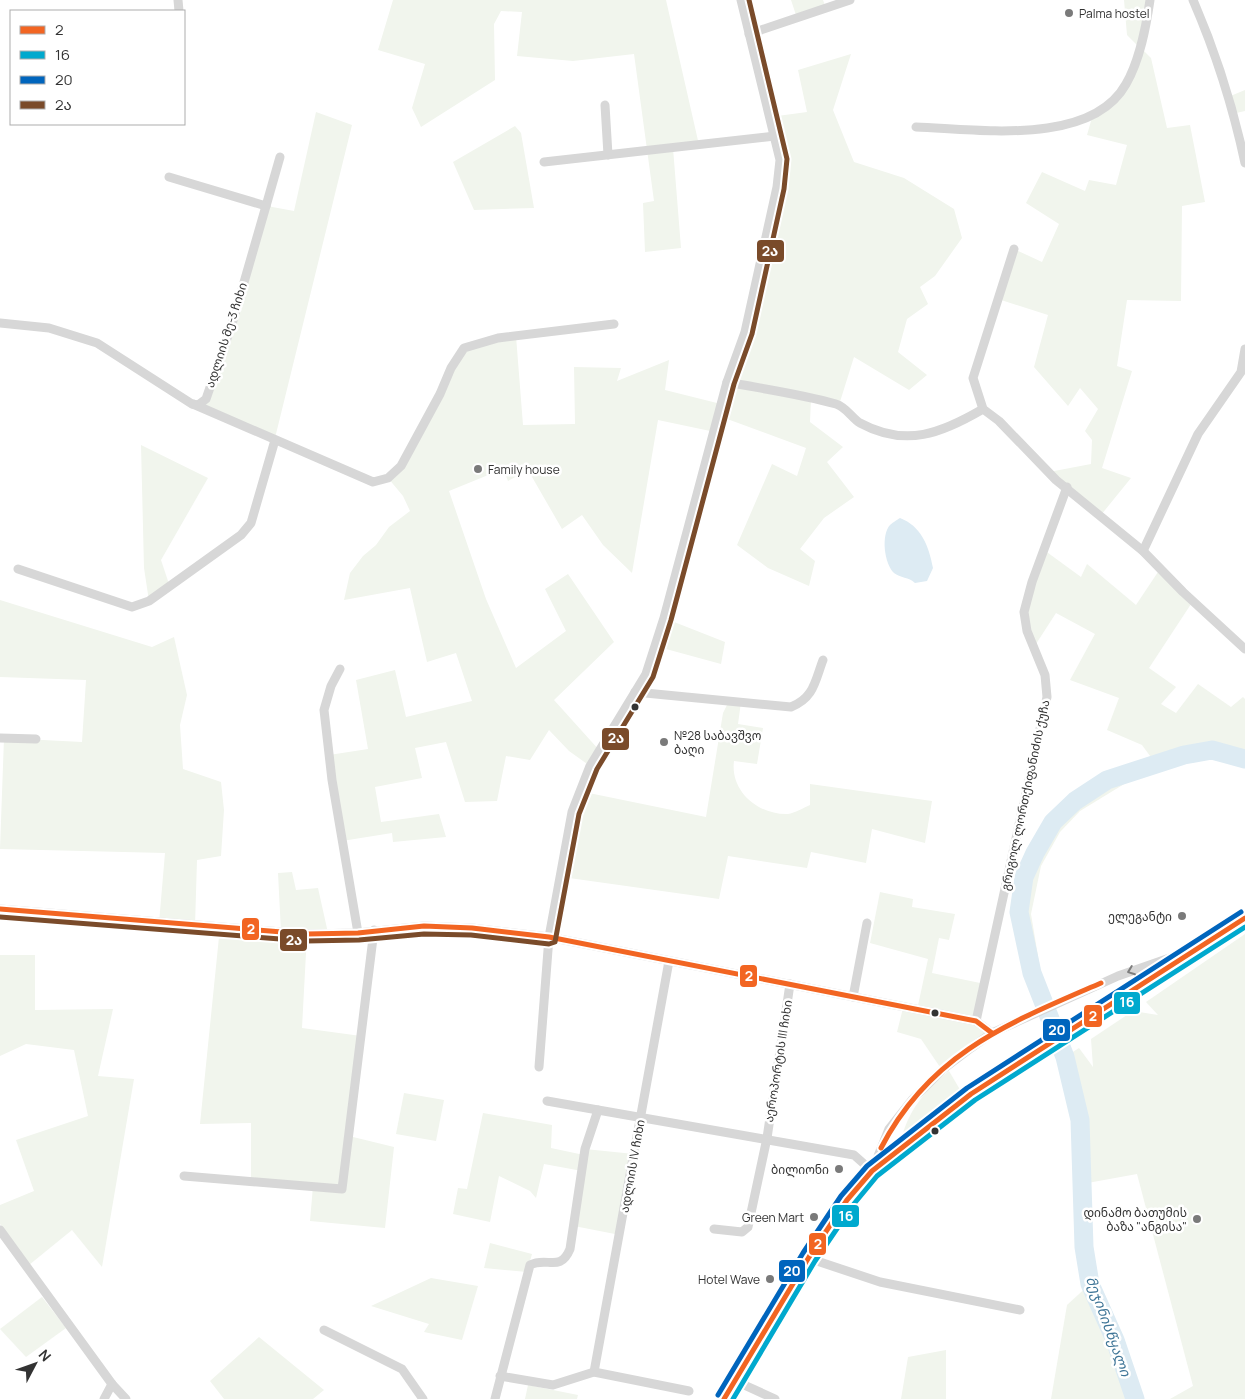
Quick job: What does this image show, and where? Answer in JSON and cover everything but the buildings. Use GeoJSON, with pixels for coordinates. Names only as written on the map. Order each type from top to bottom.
{"type":"FeatureCollection","features":[{"type":"Feature","properties":{"kind":"highway"},"geometry":{"type":"LineString","coordinates":[[1075,1033],[1245,918]]}},
{"type":"Feature","properties":{"kind":"highway"},"geometry":{"type":"LineString","coordinates":[[733,1399],[854,1205],[902,1152],[971,1094],[1045,1052],[1245,928]]}},
{"type":"Feature","properties":{"kind":"highway"},"geometry":{"type":"LineString","coordinates":[[724,1399],[809,1257],[847,1200],[872,1170],[902,1152]]}},
{"type":"Feature","properties":{"kind":"street"},"geometry":{"type":"LineString","coordinates":[[539,1067],[545,1011],[549,937],[572,812],[590,766],[646,674],[664,618],[727,382],[745,332],[777,187],[780,160],[740,0]]}},
{"type":"Feature","properties":{"kind":"street"},"geometry":{"type":"LineString","coordinates":[[749,34],[850,0]]}},
{"type":"Feature","properties":{"kind":"street"},"geometry":{"type":"LineString","coordinates":[[916,127],[1044,130],[1071,124],[1092,114],[1114,100],[1126,84],[1140,48],[1150,0]]}},
{"type":"Feature","properties":{"kind":"street"},"geometry":{"type":"LineString","coordinates":[[1193,0],[1212,43],[1245,164]]}},
{"type":"Feature","properties":{"kind":"street"},"geometry":{"type":"LineString","coordinates":[[606,105],[608,155]]}},
{"type":"Feature","properties":{"kind":"street"},"geometry":{"type":"LineString","coordinates":[[544,162],[775,136]]}},
{"type":"Feature","properties":{"kind":"street"},"geometry":{"type":"LineString","coordinates":[[169,177],[266,206],[280,158]]}},
{"type":"Feature","properties":{"kind":"street","name":"ადლიის მე-3 ჩიხი"},"geometry":{"type":"LineString","coordinates":[[192,404],[198,405],[206,400],[232,324],[266,206]]}},
{"type":"Feature","properties":{"kind":"street"},"geometry":{"type":"LineString","coordinates":[[1014,249],[973,378],[983,409],[999,421],[1056,480],[1143,551],[1183,592],[1245,649]]}},
{"type":"Feature","properties":{"kind":"street"},"geometry":{"type":"LineString","coordinates":[[0,323],[49,328],[97,342],[192,404],[373,482],[388,478],[401,466],[440,394],[451,368],[464,348],[498,338],[614,324]]}},
{"type":"Feature","properties":{"kind":"street"},"geometry":{"type":"LineString","coordinates":[[1143,551],[1198,434],[1241,372],[1245,349]]}},
{"type":"Feature","properties":{"kind":"street"},"geometry":{"type":"LineString","coordinates":[[727,382],[838,404],[859,422],[886,434],[921,436],[953,426],[983,409]]}},
{"type":"Feature","properties":{"kind":"street"},"geometry":{"type":"LineString","coordinates":[[18,569],[132,607],[149,602],[231,544],[251,523],[275,440]]}},
{"type":"Feature","properties":{"kind":"street","name":"გრიგოლ ლორთქიფანიძის ქუჩა"},"geometry":{"type":"LineString","coordinates":[[976,1021],[1047,697],[1045,675],[1027,631],[1024,612],[1032,582],[1067,488]]}},
{"type":"Feature","properties":{"kind":"street"},"geometry":{"type":"LineString","coordinates":[[635,692],[791,707],[802,703],[809,696],[823,660]]}},
{"type":"Feature","properties":{"kind":"street"},"geometry":{"type":"LineString","coordinates":[[340,669],[331,686],[324,710],[332,780],[358,933]]}},
{"type":"Feature","properties":{"kind":"street"},"geometry":{"type":"LineString","coordinates":[[0,738],[36,739]]}},
{"type":"Feature","properties":{"kind":"street"},"geometry":{"type":"LineString","coordinates":[[0,909],[307,934],[358,933],[424,926],[472,928],[549,937],[976,1021],[992,1032]]}},
{"type":"Feature","properties":{"kind":"street"},"geometry":{"type":"LineString","coordinates":[[853,997],[867,923]]}},
{"type":"Feature","properties":{"kind":"street"},"geometry":{"type":"LineString","coordinates":[[184,1176],[342,1189],[374,930]]}},
{"type":"Feature","properties":{"kind":"street"},"geometry":{"type":"LineString","coordinates":[[872,1170],[889,1129],[912,1100],[942,1070],[992,1032],[1154,962],[1194,951]]}},
{"type":"Feature","properties":{"kind":"street","name":"ადლიის IV ჩიხი"},"geometry":{"type":"LineString","coordinates":[[594,1372],[669,961]]}},
{"type":"Feature","properties":{"kind":"street","name":"აეროპორტის III ჩიხი"},"geometry":{"type":"LineString","coordinates":[[714,1229],[742,1232],[748,1227],[767,1138],[790,984]]}},
{"type":"Feature","properties":{"kind":"street","name":"აეროპორტის III ჩიხი"},"geometry":{"type":"LineString","coordinates":[[547,1101],[767,1138],[854,1155],[872,1170]]}},
{"type":"Feature","properties":{"kind":"street"},"geometry":{"type":"LineString","coordinates":[[495,1399],[530,1265],[541,1261],[561,1262],[567,1257],[570,1249],[585,1149],[598,1110]]}},
{"type":"Feature","properties":{"kind":"street"},"geometry":{"type":"LineString","coordinates":[[889,1129],[902,1152]]}},
{"type":"Feature","properties":{"kind":"street"},"geometry":{"type":"LineString","coordinates":[[0,1230],[112,1384],[126,1399]]}},
{"type":"Feature","properties":{"kind":"street"},"geometry":{"type":"LineString","coordinates":[[818,1261],[880,1282],[1020,1310]]}},
{"type":"Feature","properties":{"kind":"street"},"geometry":{"type":"LineString","coordinates":[[324,1330],[402,1369],[423,1399]]}},
{"type":"Feature","properties":{"kind":"street"},"geometry":{"type":"LineString","coordinates":[[500,1376],[553,1385],[594,1372],[689,1391]]}},
{"type":"Feature","properties":{"kind":"street"},"geometry":{"type":"LineString","coordinates":[[104,1399],[112,1384]]}},
{"type":"Feature","properties":{"kind":"street"},"geometry":{"type":"LineString","coordinates":[[742,1384],[775,1399]]}},
{"type":"Feature","properties":{"kind":"shaded area"},"geometry":{"type":"Polygon","coordinates":[[[393,0],[666,0],[699,145],[673,148],[681,248],[645,252],[643,203],[654,201],[634,54],[573,61],[517,56],[522,12],[501,11],[494,24],[495,80],[421,127],[412,108],[425,64],[378,50],[393,0]]]}},
{"type":"Feature","properties":{"kind":"shaded area"},"geometry":{"type":"Polygon","coordinates":[[[791,0],[823,0],[826,8],[797,18],[791,0]]]}},
{"type":"Feature","properties":{"kind":"shaded area"},"geometry":{"type":"Polygon","coordinates":[[[1124,0],[1150,0],[1140,47],[1151,58],[1167,128],[1190,125],[1205,202],[1182,206],[1181,301],[1127,300],[1117,366],[1132,371],[1102,468],[1131,478],[1101,515],[1049,472],[1091,464],[1092,440],[1085,431],[1098,409],[1080,388],[1068,406],[1034,367],[1048,315],[998,299],[1014,249],[1042,262],[1059,224],[1026,203],[1042,172],[1085,191],[1089,180],[1116,185],[1127,145],[1087,135],[1093,114],[1114,100],[1140,48],[1127,35],[1124,0]]]}},
{"type":"Feature","properties":{"kind":"shaded area"},"geometry":{"type":"Polygon","coordinates":[[[851,54],[833,110],[854,162],[904,178],[954,209],[962,238],[935,276],[920,287],[928,304],[907,319],[898,352],[927,375],[909,390],[854,357],[839,405],[811,399],[810,422],[843,447],[827,462],[854,497],[824,518],[800,549],[815,561],[809,586],[768,568],[737,545],[772,464],[797,476],[806,448],[719,416],[715,432],[658,420],[632,573],[603,545],[582,515],[562,529],[528,470],[508,481],[503,469],[449,491],[486,599],[516,668],[566,631],[545,589],[568,574],[614,642],[554,700],[600,751],[590,766],[569,751],[549,730],[530,760],[506,756],[497,801],[465,802],[446,742],[415,748],[422,778],[375,787],[381,822],[439,814],[446,837],[393,842],[392,833],[342,841],[329,755],[368,749],[356,680],[395,670],[406,717],[472,701],[456,653],[427,662],[410,588],[344,600],[350,573],[363,556],[376,545],[389,527],[410,511],[403,496],[388,478],[401,466],[464,348],[516,336],[523,425],[575,424],[574,367],[621,368],[617,381],[669,360],[665,390],[721,404],[745,332],[780,160],[770,117],[807,112],[798,70],[851,54]]]}},
{"type":"Feature","properties":{"kind":"shaded area"},"geometry":{"type":"Polygon","coordinates":[[[1245,90],[1245,111],[1232,114],[1228,97],[1245,90]]]}},
{"type":"Feature","properties":{"kind":"shaded area"},"geometry":{"type":"Polygon","coordinates":[[[316,112],[352,125],[275,438],[199,404],[206,398],[267,206],[294,211],[316,112]]]}},
{"type":"Feature","properties":{"kind":"shaded area"},"geometry":{"type":"Polygon","coordinates":[[[515,126],[521,133],[534,208],[474,210],[453,162],[515,126]]]}},
{"type":"Feature","properties":{"kind":"shaded area"},"geometry":{"type":"Polygon","coordinates":[[[141,445],[208,478],[161,560],[170,587],[149,601],[144,568],[141,445]]]}},
{"type":"Feature","properties":{"kind":"shaded area"},"geometry":{"type":"Polygon","coordinates":[[[900,518],[919,532],[929,552],[933,568],[927,581],[915,583],[896,575],[888,563],[885,535],[890,525],[900,518]]]}},
{"type":"Feature","properties":{"kind":"shaded area"},"geometry":{"type":"Polygon","coordinates":[[[1044,550],[1081,577],[1087,564],[1136,605],[1160,569],[1193,601],[1149,668],[1176,687],[1161,704],[1176,713],[1198,684],[1231,707],[1243,697],[1245,699],[1245,765],[1212,750],[1184,755],[1157,764],[1080,811],[1060,832],[1041,866],[1031,914],[1042,980],[1041,998],[1027,954],[1020,919],[1023,889],[1036,851],[1058,818],[1088,792],[1118,776],[1156,764],[1142,745],[1107,730],[1119,698],[1070,680],[1095,634],[1056,613],[1034,647],[1024,612],[1044,550]]]}},
{"type":"Feature","properties":{"kind":"shaded area"},"geometry":{"type":"Polygon","coordinates":[[[0,600],[152,647],[174,637],[187,695],[180,725],[183,769],[221,782],[224,810],[221,856],[197,860],[195,926],[159,923],[165,853],[0,849],[4,738],[82,742],[86,680],[0,677],[0,600]]]}},
{"type":"Feature","properties":{"kind":"shaded area"},"geometry":{"type":"Polygon","coordinates":[[[664,618],[725,642],[721,664],[655,646],[664,618]]]}},
{"type":"Feature","properties":{"kind":"shaded area"},"geometry":{"type":"Polygon","coordinates":[[[729,701],[741,702],[738,724],[763,728],[757,764],[734,761],[734,772],[741,791],[757,806],[777,813],[788,814],[796,812],[810,805],[810,784],[932,801],[925,843],[872,829],[866,863],[811,852],[807,868],[728,856],[719,899],[562,877],[573,825],[584,792],[706,817],[723,713],[729,701]]]}},
{"type":"Feature","properties":{"kind":"shaded area"},"geometry":{"type":"Polygon","coordinates":[[[292,872],[296,890],[318,888],[328,933],[307,934],[302,1028],[361,1036],[349,1136],[394,1147],[385,1228],[310,1221],[313,1186],[251,1181],[251,1123],[200,1124],[220,927],[281,932],[278,873],[292,872]]]}},
{"type":"Feature","properties":{"kind":"shaded area"},"geometry":{"type":"Polygon","coordinates":[[[880,892],[913,899],[912,907],[955,914],[949,940],[939,938],[932,973],[985,984],[976,1021],[992,1033],[942,1070],[921,1039],[897,1032],[903,1008],[917,1010],[928,959],[870,943],[880,892]]]}},
{"type":"Feature","properties":{"kind":"shaded area","name":"დინამო ბათუმის ბაზა \"ანგისა\""},"geometry":{"type":"Polygon","coordinates":[[[1245,934],[1245,1399],[1170,1399],[1193,1386],[1137,1174],[1082,1184],[1080,1120],[1065,1057],[1079,1048],[1093,1067],[1091,1039],[1133,1011],[1158,1015],[1146,1002],[1245,934]]]}},
{"type":"Feature","properties":{"kind":"shaded area"},"geometry":{"type":"Polygon","coordinates":[[[0,955],[35,955],[35,1010],[113,1009],[98,1076],[134,1079],[102,1267],[72,1230],[29,1265],[0,1224],[0,1205],[34,1191],[16,1140],[88,1116],[74,1050],[26,1044],[0,1056],[0,955]]]}},
{"type":"Feature","properties":{"kind":"shaded area"},"geometry":{"type":"Polygon","coordinates":[[[949,1071],[962,1093],[901,1141],[908,1120],[918,1102],[949,1071]]]}},
{"type":"Feature","properties":{"kind":"shaded area"},"geometry":{"type":"Polygon","coordinates":[[[404,1093],[444,1100],[436,1141],[396,1134],[404,1093]]]}},
{"type":"Feature","properties":{"kind":"shaded area"},"geometry":{"type":"Polygon","coordinates":[[[483,1113],[552,1125],[551,1148],[584,1155],[585,1149],[634,1154],[620,1235],[574,1226],[582,1171],[544,1164],[536,1198],[530,1191],[499,1176],[490,1222],[453,1214],[458,1188],[467,1189],[483,1113]]]}},
{"type":"Feature","properties":{"kind":"shaded area"},"geometry":{"type":"Polygon","coordinates":[[[490,1243],[532,1254],[527,1272],[484,1268],[490,1243]]]}},
{"type":"Feature","properties":{"kind":"shaded area"},"geometry":{"type":"Polygon","coordinates":[[[431,1278],[478,1286],[462,1340],[424,1332],[429,1324],[371,1306],[431,1278]]]}},
{"type":"Feature","properties":{"kind":"shaded area"},"geometry":{"type":"Polygon","coordinates":[[[1090,1284],[1115,1340],[1135,1399],[1051,1399],[1067,1305],[1090,1284]]]}},
{"type":"Feature","properties":{"kind":"shaded area"},"geometry":{"type":"Polygon","coordinates":[[[42,1297],[66,1328],[26,1357],[0,1329],[42,1297]]]}},
{"type":"Feature","properties":{"kind":"shaded area"},"geometry":{"type":"Polygon","coordinates":[[[259,1337],[324,1390],[313,1399],[224,1399],[210,1381],[259,1337]]]}},
{"type":"Feature","properties":{"kind":"shaded area"},"geometry":{"type":"Polygon","coordinates":[[[946,1350],[946,1399],[901,1399],[908,1357],[946,1350]]]}},
{"type":"Feature","properties":{"kind":"shaded area"},"geometry":{"type":"Polygon","coordinates":[[[528,1385],[578,1395],[577,1399],[525,1399],[528,1385]]]}},
{"type":"Feature","properties":{"kind":"waterway","name":"მეჯინისწყალი"},"geometry":{"type":"LineString","coordinates":[[1135,1399],[1115,1340],[1090,1284],[1084,1247],[1080,1120],[1065,1057],[1032,973],[1019,912],[1024,877],[1053,822],[1075,801],[1107,780],[1184,755],[1212,750],[1245,759]]}},
{"type":"Feature","properties":{"kind":"transit line","name":"2ა"},"geometry":{"type":"LineString","coordinates":[[0,917],[306,941],[359,940],[424,934],[471,935],[549,944],[555,942],[579,814],[597,769],[653,677],[671,620],[734,384],[752,334],[784,189],[787,159],[749,0]]}},
{"type":"Feature","properties":{"kind":"transit line","name":"2"},"geometry":{"type":"LineString","coordinates":[[0,909],[307,934],[358,933],[424,926],[472,928],[549,937],[976,1021],[992,1033]]}},
{"type":"Feature","properties":{"kind":"transit line","name":"20"},"geometry":{"type":"LineString","coordinates":[[718,1395],[803,1253],[841,1196],[867,1166],[967,1088],[1241,912]]}},
{"type":"Feature","properties":{"kind":"transit line","name":"2"},"geometry":{"type":"LineString","coordinates":[[724,1399],[809,1257],[847,1200],[872,1171],[971,1094],[1245,918]]}},
{"type":"Feature","properties":{"kind":"transit line","name":"16"},"geometry":{"type":"LineString","coordinates":[[733,1399],[815,1261],[853,1205],[877,1176],[975,1100],[1245,927]]}},
{"type":"Feature","properties":{"kind":"transit line","name":"2"},"geometry":{"type":"LineString","coordinates":[[881,1148],[901,1115],[923,1088],[948,1065],[975,1045],[1004,1028],[1101,983]]}},
{"type":"Feature","properties":{"kind":"place","name":"Palma hostel"},"geometry":{"type":"Point","coordinates":[1069,13]}},
{"type":"Feature","properties":{"kind":"place","name":"Family house"},"geometry":{"type":"Point","coordinates":[478,469]}},
{"type":"Feature","properties":{"kind":"place","name":"№28 საბავშვო ბაღი"},"geometry":{"type":"Point","coordinates":[664,742]}},
{"type":"Feature","properties":{"kind":"place","name":"ელეგანტი"},"geometry":{"type":"Point","coordinates":[1182,916]}},
{"type":"Feature","properties":{"kind":"place","name":"ბილიონი"},"geometry":{"type":"Point","coordinates":[839,1169]}},
{"type":"Feature","properties":{"kind":"place","name":"Green Mart"},"geometry":{"type":"Point","coordinates":[814,1217]}},
{"type":"Feature","properties":{"kind":"place","name":"დინამო ბათუმის ბაზა \"ანგისა\""},"geometry":{"type":"Point","coordinates":[1197,1219]}},
{"type":"Feature","properties":{"kind":"place","name":"Hotel Wave"},"geometry":{"type":"Point","coordinates":[770,1279]}}]}
